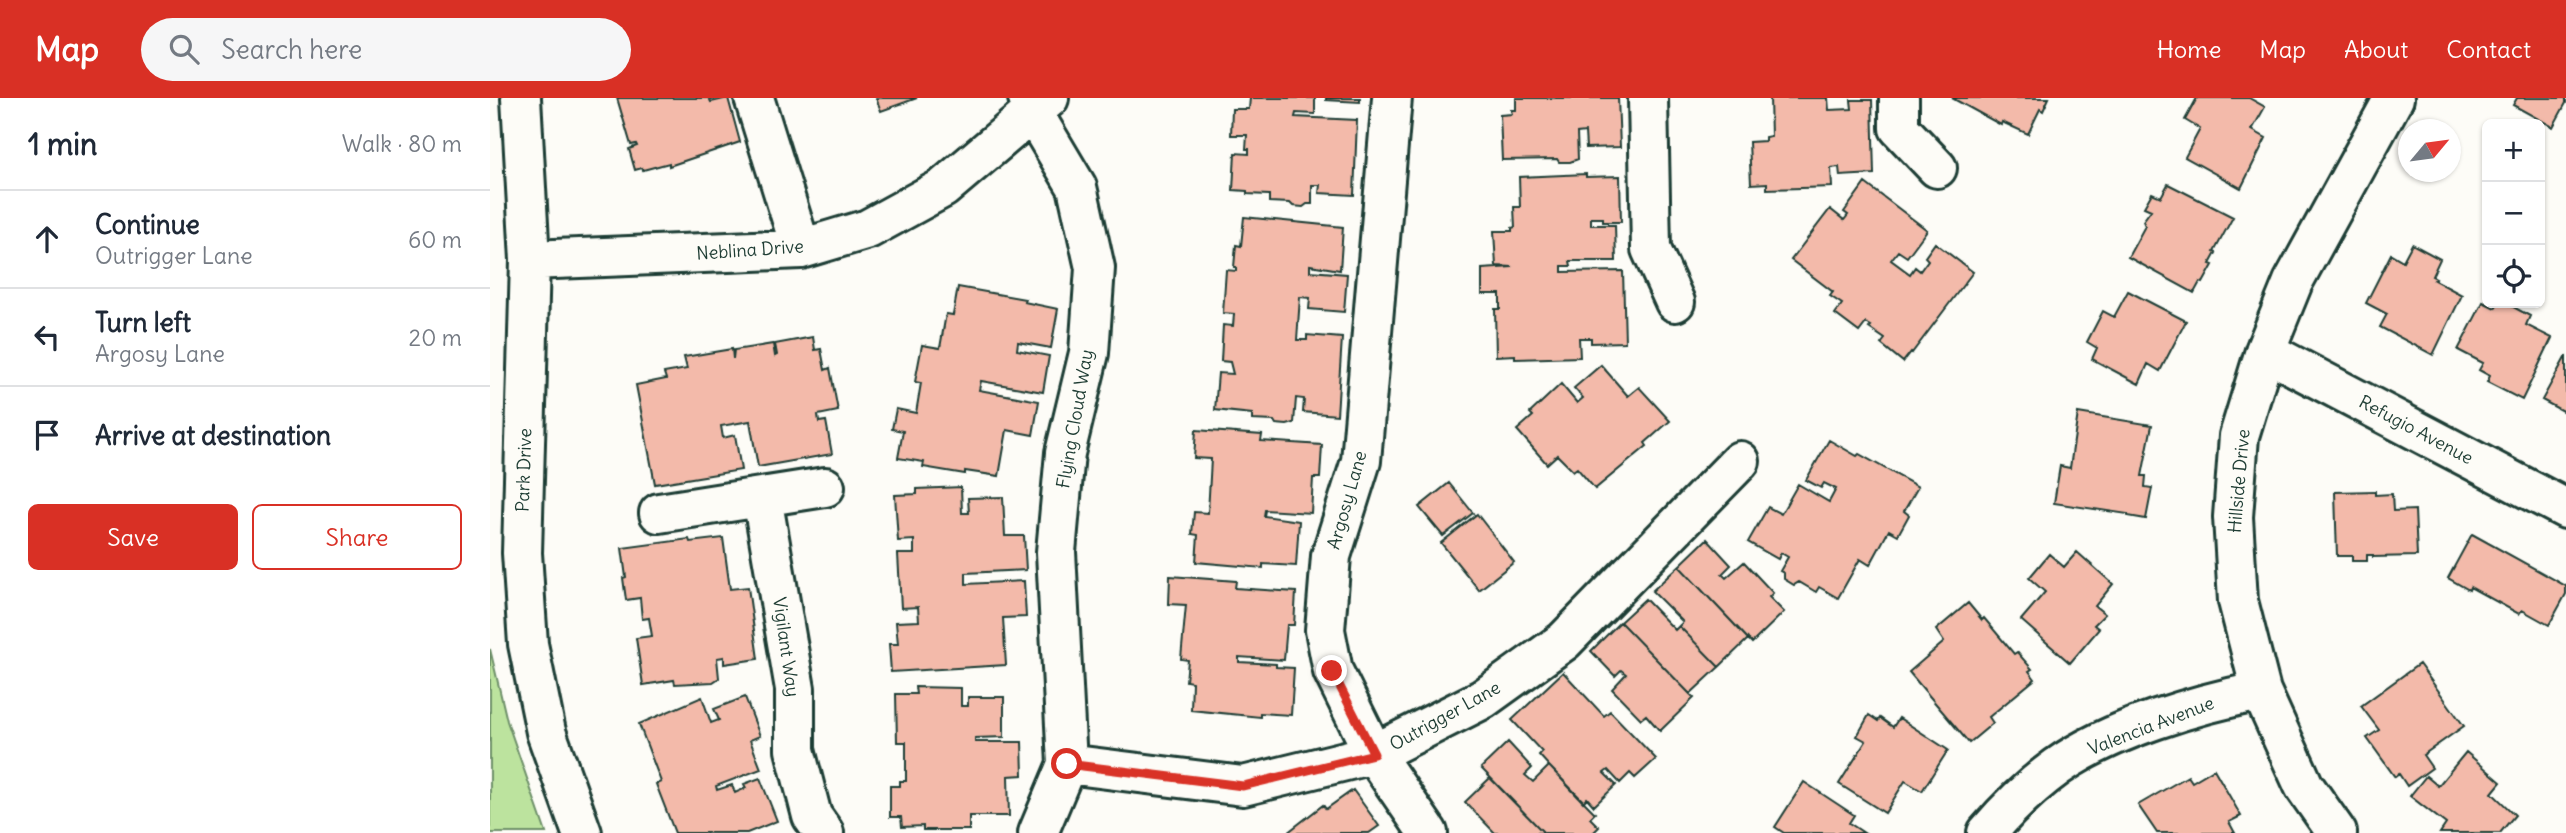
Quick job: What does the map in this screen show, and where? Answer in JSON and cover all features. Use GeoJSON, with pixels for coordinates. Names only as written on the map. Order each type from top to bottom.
{"type":"FeatureCollection","features":[{"type":"Feature","properties":{"kind":"street","name":"Park Drive"},"geometry":{"type":"LineString","coordinates":[[521,98],[530,260],[522,553],[528,643],[546,732],[582,833]]}},
{"type":"Feature","properties":{"kind":"street"},"geometry":{"type":"LineString","coordinates":[[754,98],[801,250]]}},
{"type":"Feature","properties":{"kind":"street","name":"Argosy Lane"},"geometry":{"type":"LineString","coordinates":[[1392,98],[1361,461],[1331,556],[1325,630],[1332,671],[1374,754],[1428,833]]}},
{"type":"Feature","properties":{"kind":"street"},"geometry":{"type":"LineString","coordinates":[[1648,98],[1651,249],[1675,302]]}},
{"type":"Feature","properties":{"kind":"street"},"geometry":{"type":"LineString","coordinates":[[1899,98],[1899,128],[1937,168]]}},
{"type":"Feature","properties":{"kind":"street","name":"Hillside Drive"},"geometry":{"type":"LineString","coordinates":[[2337,833],[2304,786],[2261,691],[2238,601],[2233,517],[2239,436],[2265,351],[2293,282],[2393,98]]}},
{"type":"Feature","properties":{"kind":"street","name":"Neblina Drive"},"geometry":{"type":"LineString","coordinates":[[530,260],[801,250],[868,229],[943,188],[1037,103]]}},
{"type":"Feature","properties":{"kind":"street","name":"Flying Cloud Way"},"geometry":{"type":"LineString","coordinates":[[1037,103],[1077,187],[1095,268],[1088,353],[1066,453],[1056,552],[1067,764],[1038,833]]}},
{"type":"Feature","properties":{"kind":"street","name":"Refugio Avenue"},"geometry":{"type":"LineString","coordinates":[[2265,351],[2566,509]]}},
{"type":"Feature","properties":{"kind":"street","name":"Outrigger Lane"},"geometry":{"type":"LineString","coordinates":[[1067,764],[1243,786],[1374,754],[1483,699],[1564,641],[1740,461]]}},
{"type":"Feature","properties":{"kind":"street"},"geometry":{"type":"LineString","coordinates":[[659,513],[825,487]]}},
{"type":"Feature","properties":{"kind":"street","name":"Vigilant Way"},"geometry":{"type":"LineString","coordinates":[[762,498],[795,689],[795,750],[812,816],[824,833]]}},
{"type":"Feature","properties":{"kind":"street","name":"Valencia Avenue"},"geometry":{"type":"LineString","coordinates":[[1987,833],[2011,805],[2058,766],[2105,740],[2201,703],[2261,691]]}},
{"type":"Feature","properties":{"kind":"green space"},"geometry":{"type":"Polygon","coordinates":[[[490,649],[507,721],[546,833],[490,833],[490,649]]]}},
{"type":"Feature","properties":{"kind":"building"},"geometry":{"type":"Polygon","coordinates":[[[617,98],[716,98],[710,100],[711,102],[728,98],[740,142],[669,166],[669,163],[635,170],[629,149],[637,146],[631,145],[617,98]]]}},
{"type":"Feature","properties":{"kind":"building"},"geometry":{"type":"Polygon","coordinates":[[[876,98],[917,98],[881,111],[876,98]]]}},
{"type":"Feature","properties":{"kind":"building"},"geometry":{"type":"Polygon","coordinates":[[[1250,98],[1315,98],[1315,114],[1296,113],[1295,117],[1357,120],[1354,195],[1319,193],[1320,185],[1312,185],[1312,204],[1303,207],[1269,202],[1269,195],[1233,190],[1235,153],[1249,154],[1249,149],[1246,149],[1247,135],[1231,135],[1232,109],[1249,109],[1250,98]]]}},
{"type":"Feature","properties":{"kind":"building"},"geometry":{"type":"Polygon","coordinates":[[[1360,98],[1360,102],[1326,100],[1360,98]]]}},
{"type":"Feature","properties":{"kind":"building"},"geometry":{"type":"Polygon","coordinates":[[[1516,98],[1618,98],[1620,147],[1586,148],[1585,132],[1577,133],[1578,159],[1570,162],[1559,162],[1557,159],[1502,160],[1500,115],[1512,114],[1511,110],[1516,110],[1516,98]]]}},
{"type":"Feature","properties":{"kind":"building"},"geometry":{"type":"Polygon","coordinates":[[[1770,98],[1828,98],[1829,110],[1852,109],[1851,100],[1872,100],[1874,174],[1840,176],[1839,167],[1831,168],[1832,187],[1767,189],[1767,183],[1751,184],[1749,142],[1765,141],[1765,137],[1771,136],[1770,98]]]}},
{"type":"Feature","properties":{"kind":"building"},"geometry":{"type":"Polygon","coordinates":[[[1952,98],[2049,98],[2043,111],[2040,109],[2028,134],[2002,122],[2001,125],[1952,98]]]}},
{"type":"Feature","properties":{"kind":"building"},"geometry":{"type":"Polygon","coordinates":[[[2197,98],[2249,98],[2265,107],[2252,130],[2266,138],[2241,188],[2185,157],[2200,129],[2185,120],[2197,98]]]}},
{"type":"Feature","properties":{"kind":"building"},"geometry":{"type":"Polygon","coordinates":[[[2517,98],[2566,98],[2553,127],[2545,123],[2545,119],[2538,119],[2513,105],[2517,98]]]}},
{"type":"Feature","properties":{"kind":"building"},"geometry":{"type":"Polygon","coordinates":[[[1586,174],[1586,177],[1620,176],[1621,222],[1603,222],[1603,218],[1591,218],[1591,225],[1615,225],[1616,261],[1570,261],[1571,266],[1562,266],[1562,272],[1623,271],[1625,342],[1591,343],[1591,338],[1579,338],[1580,357],[1515,359],[1515,355],[1496,356],[1495,309],[1500,309],[1500,294],[1482,294],[1482,269],[1513,267],[1496,266],[1494,231],[1512,231],[1515,227],[1514,207],[1520,207],[1519,177],[1586,174]]]}},
{"type":"Feature","properties":{"kind":"building"},"geometry":{"type":"Polygon","coordinates":[[[1865,183],[1927,230],[1907,257],[1898,251],[1891,260],[1910,274],[1915,267],[1920,271],[1928,260],[1925,257],[1935,243],[1973,272],[1903,362],[1881,344],[1885,339],[1869,328],[1871,326],[1866,323],[1859,332],[1835,314],[1842,304],[1830,296],[1833,292],[1791,260],[1830,209],[1844,220],[1848,215],[1844,212],[1865,183]]]}},
{"type":"Feature","properties":{"kind":"building"},"geometry":{"type":"Polygon","coordinates":[[[2168,184],[2233,217],[2214,252],[2216,253],[2210,264],[2213,265],[2194,293],[2128,257],[2145,226],[2143,221],[2151,210],[2144,207],[2152,193],[2161,197],[2168,184]]]}},
{"type":"Feature","properties":{"kind":"building"},"geometry":{"type":"Polygon","coordinates":[[[1244,217],[1343,227],[1340,270],[1310,265],[1310,271],[1347,274],[1344,312],[1309,309],[1310,298],[1300,297],[1297,340],[1307,340],[1307,335],[1342,338],[1337,415],[1303,412],[1304,399],[1296,398],[1294,423],[1287,425],[1276,424],[1274,421],[1252,420],[1252,414],[1215,410],[1218,373],[1233,374],[1230,362],[1221,361],[1223,325],[1233,326],[1234,314],[1223,313],[1226,270],[1236,271],[1236,245],[1241,246],[1244,217]]]}},
{"type":"Feature","properties":{"kind":"building"},"geometry":{"type":"Polygon","coordinates":[[[2412,244],[2440,259],[2432,276],[2436,278],[2434,280],[2462,295],[2433,355],[2380,327],[2387,314],[2366,303],[2391,254],[2403,261],[2412,244]]]}},
{"type":"Feature","properties":{"kind":"building"},"geometry":{"type":"Polygon","coordinates":[[[958,287],[1025,299],[1024,302],[1058,309],[1051,348],[1018,342],[1017,350],[1049,356],[1043,392],[981,381],[979,390],[1039,401],[1033,435],[1007,430],[999,476],[923,467],[924,462],[898,458],[903,431],[892,429],[896,409],[916,413],[921,383],[915,382],[922,345],[940,348],[946,314],[953,315],[958,287]]]}},
{"type":"Feature","properties":{"kind":"building"},"geometry":{"type":"Polygon","coordinates":[[[2128,291],[2186,321],[2160,371],[2148,364],[2139,384],[2092,359],[2097,348],[2087,342],[2103,311],[2114,317],[2128,291]]]}},
{"type":"Feature","properties":{"kind":"building"},"geometry":{"type":"Polygon","coordinates":[[[2482,304],[2482,308],[2515,308],[2530,316],[2526,325],[2552,338],[2522,400],[2487,382],[2490,376],[2479,370],[2483,363],[2458,350],[2482,304]]]}},
{"type":"Feature","properties":{"kind":"building"},"geometry":{"type":"Polygon","coordinates":[[[813,337],[815,350],[821,349],[825,370],[830,368],[838,411],[818,415],[819,422],[826,421],[832,454],[758,467],[750,421],[721,426],[723,438],[735,435],[741,470],[655,484],[636,385],[666,379],[664,373],[687,369],[684,357],[732,349],[733,359],[734,350],[773,344],[775,356],[775,344],[813,337]]]}},
{"type":"Feature","properties":{"kind":"building"},"geometry":{"type":"Polygon","coordinates":[[[2566,356],[2566,413],[2542,400],[2566,356]]]}},
{"type":"Feature","properties":{"kind":"building"},"geometry":{"type":"Polygon","coordinates":[[[1601,365],[1628,396],[1639,387],[1670,421],[1645,443],[1647,446],[1595,489],[1577,468],[1573,471],[1557,455],[1547,464],[1517,430],[1533,416],[1530,413],[1561,384],[1577,403],[1583,398],[1574,388],[1601,365]]]}},
{"type":"Feature","properties":{"kind":"building"},"geometry":{"type":"Polygon","coordinates":[[[2078,413],[2152,425],[2142,476],[2146,476],[2145,487],[2152,488],[2146,519],[2054,503],[2060,466],[2070,468],[2078,413]]]}},
{"type":"Feature","properties":{"kind":"building"},"geometry":{"type":"Polygon","coordinates":[[[1196,430],[1262,435],[1261,441],[1322,445],[1320,478],[1313,478],[1311,513],[1265,510],[1264,516],[1299,521],[1296,566],[1263,564],[1263,568],[1196,562],[1198,535],[1192,534],[1194,512],[1208,513],[1211,459],[1194,458],[1196,430]]]}},
{"type":"Feature","properties":{"kind":"building"},"geometry":{"type":"Polygon","coordinates":[[[1829,440],[1918,487],[1904,511],[1909,515],[1898,535],[1889,530],[1870,565],[1860,559],[1838,598],[1819,587],[1816,592],[1799,582],[1794,585],[1784,579],[1784,573],[1780,571],[1788,557],[1781,553],[1778,559],[1748,542],[1768,507],[1781,514],[1798,484],[1829,502],[1836,489],[1824,483],[1821,488],[1806,480],[1829,440]]]}},
{"type":"Feature","properties":{"kind":"building"},"geometry":{"type":"Polygon","coordinates":[[[1449,483],[1473,513],[1443,536],[1419,507],[1449,483]]]}},
{"type":"Feature","properties":{"kind":"building"},"geometry":{"type":"Polygon","coordinates":[[[961,487],[962,513],[969,513],[968,498],[1003,497],[1005,536],[1024,536],[1026,570],[966,573],[966,584],[1024,581],[1026,617],[1003,618],[1006,665],[891,672],[889,644],[898,644],[896,622],[919,621],[918,607],[901,608],[898,554],[914,554],[914,540],[898,541],[895,495],[917,494],[917,489],[961,487]]]}},
{"type":"Feature","properties":{"kind":"building"},"geometry":{"type":"Polygon","coordinates":[[[2375,491],[2375,495],[2392,494],[2393,511],[2415,510],[2417,556],[2367,555],[2367,561],[2352,561],[2352,556],[2337,556],[2335,492],[2375,491]]]}},
{"type":"Feature","properties":{"kind":"building"},"geometry":{"type":"Polygon","coordinates":[[[1477,514],[1514,562],[1479,590],[1441,543],[1477,514]]]}},
{"type":"Feature","properties":{"kind":"building"},"geometry":{"type":"Polygon","coordinates":[[[2472,534],[2566,586],[2566,594],[2549,625],[2522,610],[2519,614],[2448,578],[2472,534]]]}},
{"type":"Feature","properties":{"kind":"building"},"geometry":{"type":"Polygon","coordinates":[[[723,538],[730,589],[748,587],[758,659],[724,664],[724,657],[717,658],[719,678],[713,682],[675,684],[674,680],[643,685],[636,638],[652,636],[649,618],[642,619],[640,598],[626,600],[622,548],[689,539],[690,542],[723,538]]]}},
{"type":"Feature","properties":{"kind":"building"},"geometry":{"type":"Polygon","coordinates":[[[1707,539],[1731,565],[1722,574],[1726,578],[1744,562],[1773,593],[1769,597],[1784,612],[1752,643],[1679,566],[1707,539]]]}},
{"type":"Feature","properties":{"kind":"building"},"geometry":{"type":"Polygon","coordinates":[[[2077,552],[2113,584],[2095,606],[2105,614],[2094,625],[2099,629],[2070,663],[2021,620],[2045,592],[2029,578],[2049,554],[2064,567],[2077,552]]]}},
{"type":"Feature","properties":{"kind":"building"},"geometry":{"type":"Polygon","coordinates":[[[1679,566],[1748,639],[1719,667],[1679,626],[1683,622],[1652,591],[1679,566]]]}},
{"type":"Feature","properties":{"kind":"building"},"geometry":{"type":"Polygon","coordinates":[[[1170,576],[1236,581],[1235,588],[1296,592],[1294,625],[1287,625],[1284,660],[1239,657],[1239,662],[1294,668],[1291,715],[1260,713],[1260,717],[1191,710],[1192,682],[1186,681],[1188,660],[1181,659],[1186,605],[1169,604],[1170,576]]]}},
{"type":"Feature","properties":{"kind":"building"},"geometry":{"type":"Polygon","coordinates":[[[1645,599],[1675,630],[1679,626],[1719,667],[1690,694],[1620,622],[1645,599]]]}},
{"type":"Feature","properties":{"kind":"building"},"geometry":{"type":"Polygon","coordinates":[[[1968,603],[2014,654],[2017,652],[2032,669],[2029,671],[2035,679],[1989,717],[1993,723],[1969,743],[1909,672],[1944,642],[1936,630],[1968,603]]]}},
{"type":"Feature","properties":{"kind":"building"},"geometry":{"type":"Polygon","coordinates":[[[1620,622],[1694,698],[1660,731],[1646,715],[1641,719],[1612,689],[1626,674],[1621,670],[1615,676],[1591,651],[1620,622]]]}},
{"type":"Feature","properties":{"kind":"building"},"geometry":{"type":"Polygon","coordinates":[[[2419,664],[2464,726],[2423,755],[2432,768],[2407,786],[2399,774],[2395,777],[2367,738],[2379,730],[2361,706],[2419,664]]]}},
{"type":"Feature","properties":{"kind":"building"},"geometry":{"type":"Polygon","coordinates":[[[1563,672],[1604,716],[1610,711],[1656,759],[1635,778],[1630,773],[1620,783],[1608,770],[1604,773],[1616,785],[1594,806],[1587,798],[1583,802],[1539,755],[1542,752],[1512,720],[1563,672]]]}},
{"type":"Feature","properties":{"kind":"building"},"geometry":{"type":"Polygon","coordinates":[[[915,687],[961,688],[961,706],[968,706],[968,697],[1004,697],[1004,737],[975,738],[975,742],[1022,742],[1023,775],[1008,776],[1009,816],[969,816],[969,830],[902,827],[901,817],[890,817],[890,786],[900,786],[900,781],[906,781],[906,742],[897,742],[896,694],[916,694],[915,687]]]}},
{"type":"Feature","properties":{"kind":"building"},"geometry":{"type":"Polygon","coordinates":[[[702,697],[711,723],[719,720],[714,709],[745,697],[760,736],[750,740],[761,769],[716,786],[717,790],[732,785],[735,793],[746,788],[744,784],[760,778],[777,821],[747,833],[675,833],[656,784],[661,782],[639,724],[702,697]]]}},
{"type":"Feature","properties":{"kind":"building"},"geometry":{"type":"Polygon","coordinates":[[[1869,715],[1878,721],[1880,718],[1893,727],[1899,718],[1948,750],[1922,791],[1905,781],[1885,813],[1839,784],[1866,741],[1857,736],[1869,715]]]}},
{"type":"Feature","properties":{"kind":"building"},"geometry":{"type":"Polygon","coordinates":[[[1508,742],[1532,768],[1525,775],[1533,782],[1549,766],[1595,813],[1590,818],[1599,827],[1593,833],[1544,833],[1481,768],[1508,742]]]}},
{"type":"Feature","properties":{"kind":"building"},"geometry":{"type":"Polygon","coordinates":[[[2466,752],[2501,782],[2492,793],[2515,815],[2500,833],[2440,833],[2446,824],[2410,796],[2426,776],[2438,786],[2466,752]]]}},
{"type":"Feature","properties":{"kind":"building"},"geometry":{"type":"Polygon","coordinates":[[[2214,769],[2241,816],[2229,822],[2235,833],[2157,833],[2138,805],[2188,776],[2192,782],[2214,769]]]}},
{"type":"Feature","properties":{"kind":"building"},"geometry":{"type":"Polygon","coordinates":[[[1490,778],[1544,833],[1495,833],[1465,802],[1490,778]]]}},
{"type":"Feature","properties":{"kind":"building"},"geometry":{"type":"Polygon","coordinates":[[[1804,782],[1854,815],[1849,823],[1864,833],[1784,833],[1775,827],[1804,782]]]}},
{"type":"Feature","properties":{"kind":"building"},"geometry":{"type":"Polygon","coordinates":[[[1353,790],[1379,826],[1369,833],[1287,833],[1323,805],[1326,809],[1353,790]]]}},
{"type":"Feature","properties":{"kind":"route"},"geometry":{"type":"LineString","coordinates":[[1067,764],[1243,786],[1374,754],[1332,671]]}}]}
